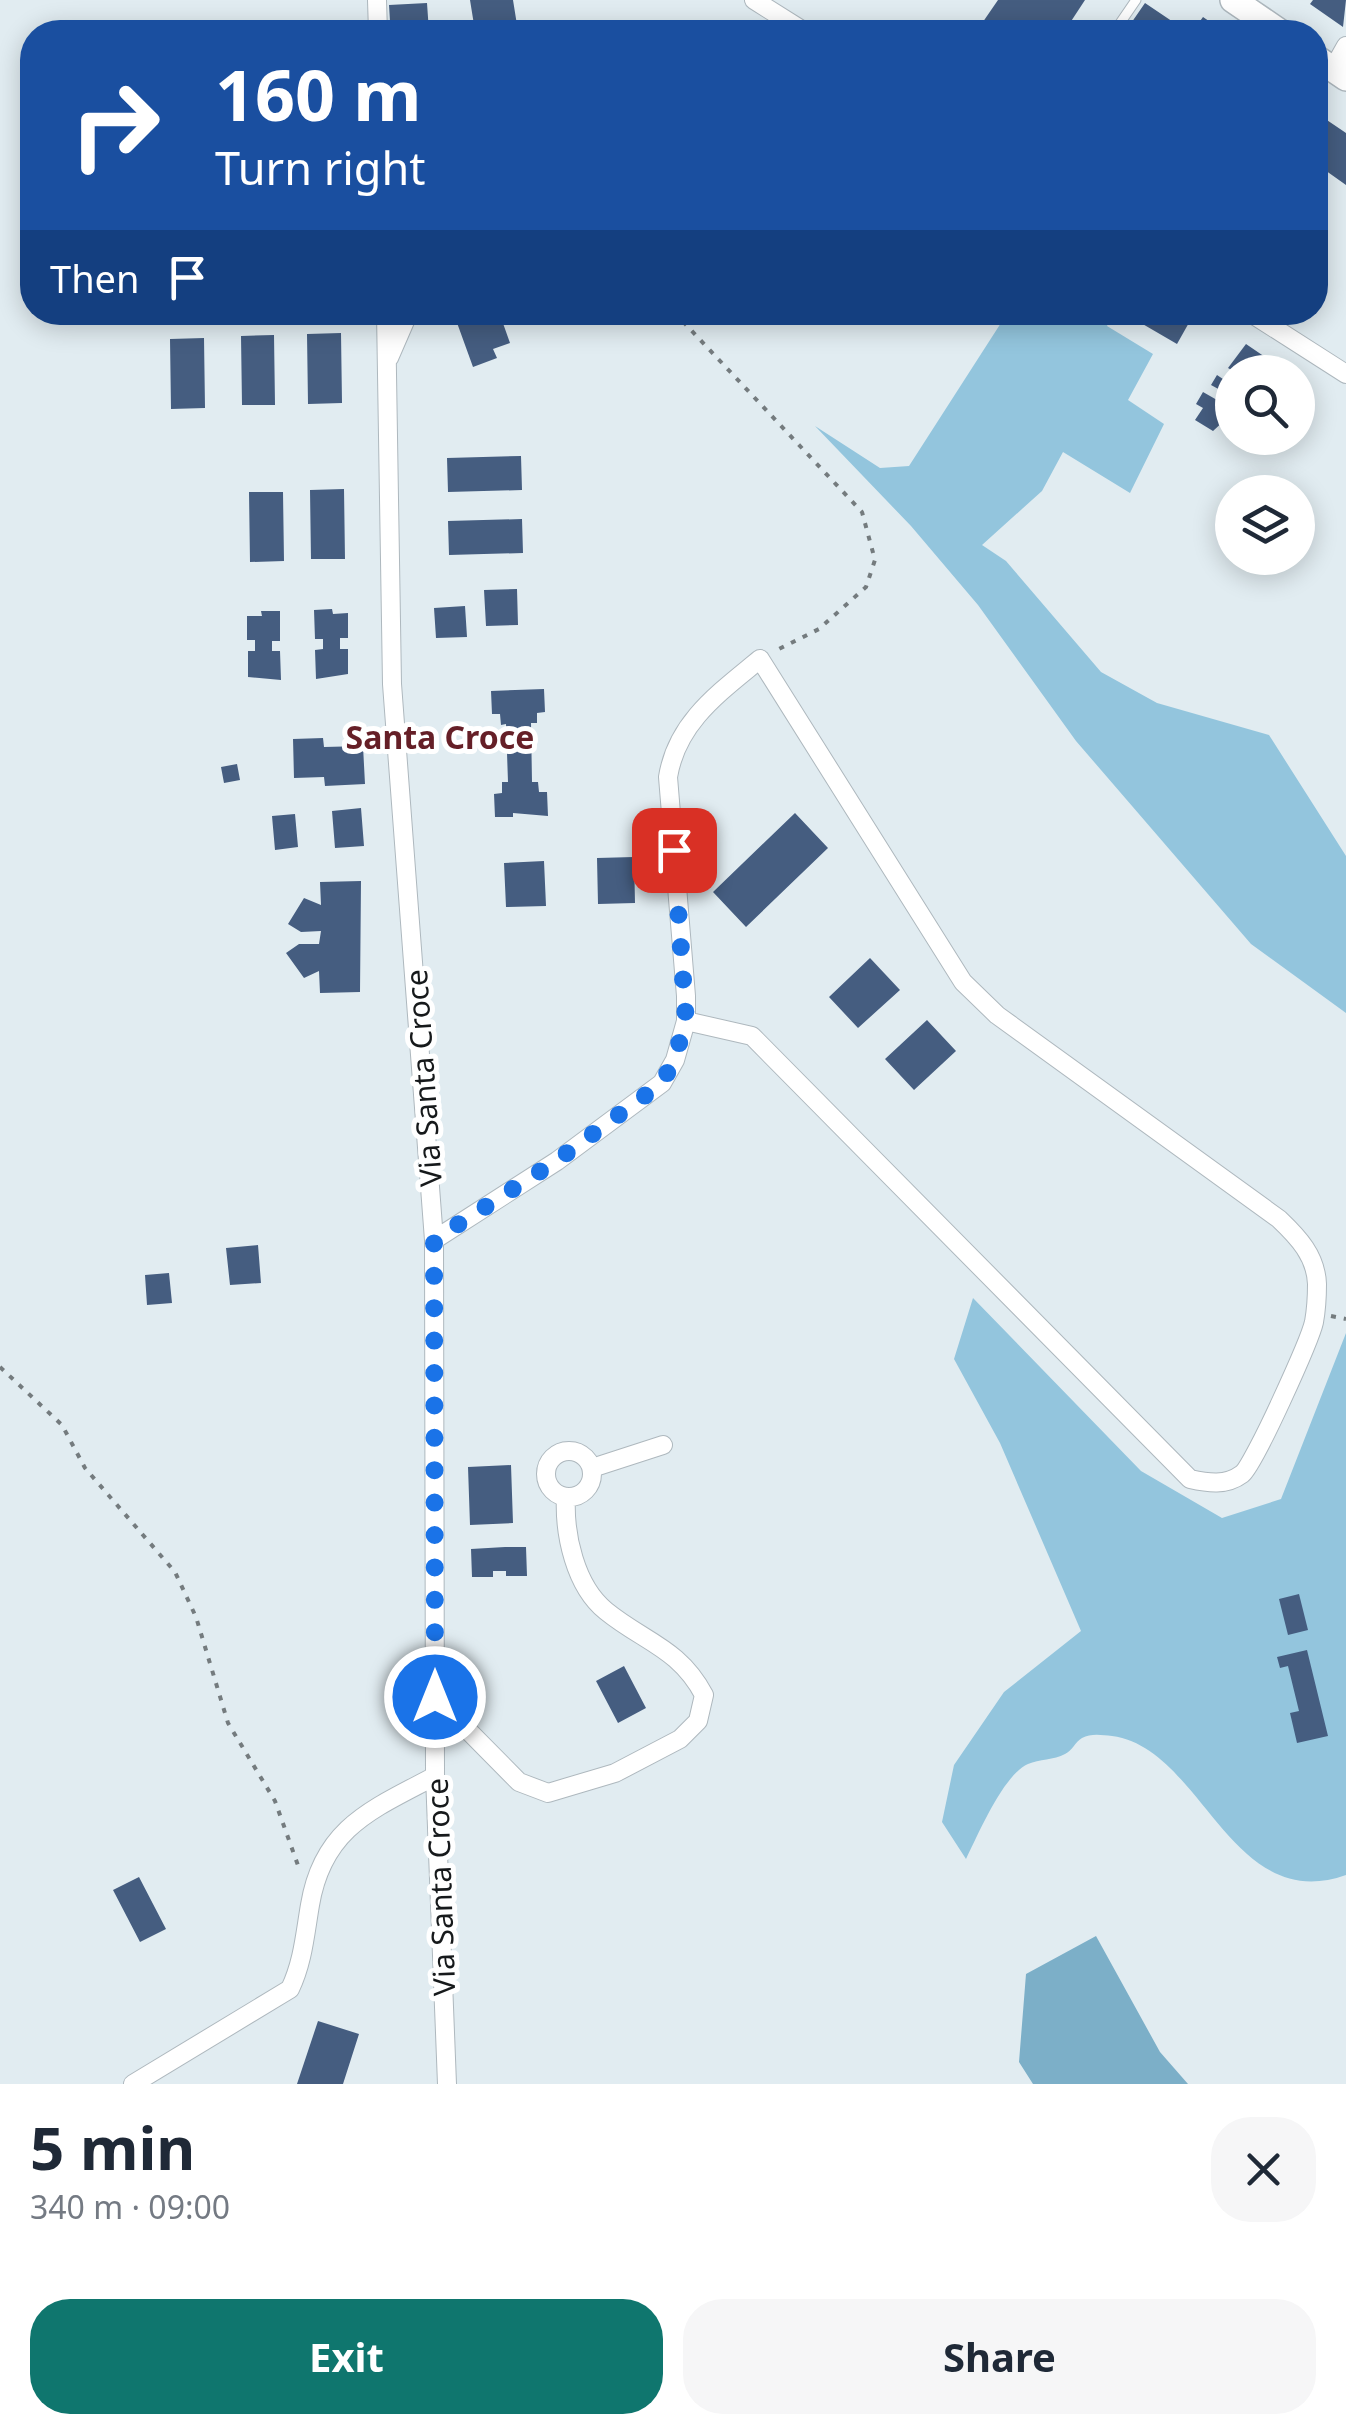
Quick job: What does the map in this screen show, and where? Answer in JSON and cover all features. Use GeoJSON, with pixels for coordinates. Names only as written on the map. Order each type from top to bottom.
{"type":"FeatureCollection","features":[{"type":"Feature","properties":{"kind":"main road"},"geometry":{"type":"LineString","coordinates":[[1233,0],[1262,20]]}},
{"type":"Feature","properties":{"kind":"street"},"geometry":{"type":"LineString","coordinates":[[754,0],[786,20]]}},
{"type":"Feature","properties":{"kind":"street","name":"Via Santa Croce"},"geometry":{"type":"LineString","coordinates":[[386,325],[392,684],[434,1240],[435,1776],[447,2084]]}},
{"type":"Feature","properties":{"kind":"street"},"geometry":{"type":"LineString","coordinates":[[387,361],[403,325]]}},
{"type":"Feature","properties":{"kind":"street"},"geometry":{"type":"LineString","coordinates":[[1269,325],[1346,374]]}},
{"type":"Feature","properties":{"kind":"street"},"geometry":{"type":"LineString","coordinates":[[434,1240],[556,1161],[662,1083],[686,1021],[668,777],[671,757],[681,732],[760,659],[963,982],[997,1016],[1279,1219],[1300,1239],[1312,1260],[1317,1282],[1314,1324],[1251,1464],[1228,1481],[1210,1484],[1190,1479],[752,1036],[686,1021]]}},
{"type":"Feature","properties":{"kind":"street"},"geometry":{"type":"LineString","coordinates":[[432,1207],[461,1222]]}},
{"type":"Feature","properties":{"kind":"street"},"geometry":{"type":"LineString","coordinates":[[592,1468],[663,1445]]}},
{"type":"Feature","properties":{"kind":"street"},"geometry":{"type":"LineString","coordinates":[[566,1497],[548,1484],[547,1469],[555,1456],[576,1452],[592,1468]]}},
{"type":"Feature","properties":{"kind":"street"},"geometry":{"type":"LineString","coordinates":[[566,1497],[587,1490],[592,1468]]}},
{"type":"Feature","properties":{"kind":"street"},"geometry":{"type":"LineString","coordinates":[[435,1697],[519,1782],[548,1793],[615,1773],[680,1740],[698,1721],[704,1696],[695,1678],[666,1648],[603,1609],[579,1574],[564,1522],[566,1497]]}},
{"type":"Feature","properties":{"kind":"street"},"geometry":{"type":"LineString","coordinates":[[132,2084],[290,1989],[300,1966],[311,1899],[325,1855],[353,1820],[435,1776]]}},
{"type":"Feature","properties":{"kind":"path"},"geometry":{"type":"LineString","coordinates":[[686,325],[862,512],[875,560],[866,586],[819,629],[760,659]]}},
{"type":"Feature","properties":{"kind":"path"},"geometry":{"type":"LineString","coordinates":[[0,1367],[62,1425],[85,1468],[175,1572],[196,1617],[228,1723],[274,1801],[311,1899]]}},
{"type":"Feature","properties":{"kind":"shaded area"},"geometry":{"type":"Polygon","coordinates":[[[1000,325],[1107,325],[1153,354],[1128,400],[1164,424],[1130,493],[1063,452],[1042,491],[982,545],[1006,561],[1101,672],[1157,703],[1269,735],[1346,856],[1346,1013],[1251,944],[1076,741],[978,605],[911,526],[815,426],[880,468],[909,466],[1000,325]]]}},
{"type":"Feature","properties":{"kind":"shaded area"},"geometry":{"type":"Polygon","coordinates":[[[973,1298],[1141,1471],[1222,1518],[1281,1499],[1346,1333],[1346,1875],[1306,1881],[1273,1872],[1245,1852],[1171,1769],[1143,1747],[1112,1736],[1085,1736],[1065,1754],[1032,1762],[1019,1770],[992,1807],[966,1859],[942,1822],[954,1765],[1004,1692],[1081,1631],[1000,1443],[954,1359],[973,1298]]]}},
{"type":"Feature","properties":{"kind":"shaded area"},"geometry":{"type":"Polygon","coordinates":[[[1096,1936],[1160,2052],[1188,2084],[1033,2084],[1019,2062],[1026,1974],[1096,1936]]]}},
{"type":"Feature","properties":{"kind":"building"},"geometry":{"type":"Polygon","coordinates":[[[470,0],[513,0],[516,20],[473,20],[470,0]]]}},
{"type":"Feature","properties":{"kind":"building"},"geometry":{"type":"Polygon","coordinates":[[[998,0],[1085,0],[1072,20],[984,20],[998,0]]]}},
{"type":"Feature","properties":{"kind":"building"},"geometry":{"type":"Polygon","coordinates":[[[1313,0],[1346,0],[1343,27],[1310,4],[1313,0]]]}},
{"type":"Feature","properties":{"kind":"building"},"geometry":{"type":"Polygon","coordinates":[[[427,3],[428,20],[390,20],[389,5],[427,3]]]}},
{"type":"Feature","properties":{"kind":"building"},"geometry":{"type":"Polygon","coordinates":[[[1145,3],[1170,20],[1133,20],[1145,3]]]}},
{"type":"Feature","properties":{"kind":"building"},"geometry":{"type":"Polygon","coordinates":[[[1328,121],[1346,133],[1346,185],[1328,172],[1328,121]]]}},
{"type":"Feature","properties":{"kind":"building"},"geometry":{"type":"Polygon","coordinates":[[[458,325],[504,325],[510,343],[493,349],[497,358],[473,367],[458,325]]]}},
{"type":"Feature","properties":{"kind":"building"},"geometry":{"type":"Polygon","coordinates":[[[1144,325],[1188,325],[1177,344],[1144,325]]]}},
{"type":"Feature","properties":{"kind":"building"},"geometry":{"type":"Polygon","coordinates":[[[341,333],[342,403],[308,404],[307,334],[341,333]]]}},
{"type":"Feature","properties":{"kind":"building"},"geometry":{"type":"Polygon","coordinates":[[[274,335],[275,405],[242,405],[241,336],[274,335]]]}},
{"type":"Feature","properties":{"kind":"building"},"geometry":{"type":"Polygon","coordinates":[[[204,338],[205,408],[171,409],[170,339],[204,338]]]}},
{"type":"Feature","properties":{"kind":"building"},"geometry":{"type":"Polygon","coordinates":[[[1246,344],[1262,355],[1238,355],[1246,344]]]}},
{"type":"Feature","properties":{"kind":"building"},"geometry":{"type":"Polygon","coordinates":[[[1203,392],[1215,399],[1213,431],[1195,420],[1203,408],[1196,404],[1203,392]]]}},
{"type":"Feature","properties":{"kind":"building"},"geometry":{"type":"Polygon","coordinates":[[[521,456],[522,490],[448,492],[447,458],[521,456]]]}},
{"type":"Feature","properties":{"kind":"building"},"geometry":{"type":"Polygon","coordinates":[[[344,489],[345,559],[311,559],[310,490],[344,489]]]}},
{"type":"Feature","properties":{"kind":"building"},"geometry":{"type":"Polygon","coordinates":[[[249,492],[283,492],[284,561],[250,562],[249,492]]]}},
{"type":"Feature","properties":{"kind":"building"},"geometry":{"type":"Polygon","coordinates":[[[522,519],[523,553],[449,555],[448,521],[522,519]]]}},
{"type":"Feature","properties":{"kind":"building"},"geometry":{"type":"Polygon","coordinates":[[[517,589],[518,625],[486,626],[484,590],[517,589]]]}},
{"type":"Feature","properties":{"kind":"building"},"geometry":{"type":"Polygon","coordinates":[[[465,606],[467,637],[436,638],[434,608],[465,606]]]}},
{"type":"Feature","properties":{"kind":"building"},"geometry":{"type":"Polygon","coordinates":[[[332,609],[333,614],[348,613],[348,638],[340,638],[340,649],[348,649],[348,674],[316,679],[315,650],[323,649],[323,639],[315,639],[314,610],[332,609]]]}},
{"type":"Feature","properties":{"kind":"building"},"geometry":{"type":"Polygon","coordinates":[[[261,611],[280,611],[280,641],[272,641],[272,651],[280,651],[281,680],[248,677],[248,651],[255,651],[255,640],[247,640],[247,616],[262,616],[261,611]]]}},
{"type":"Feature","properties":{"kind":"building"},"geometry":{"type":"Polygon","coordinates":[[[544,689],[545,712],[537,713],[537,723],[531,723],[532,782],[538,782],[539,792],[547,792],[548,816],[513,813],[513,817],[495,817],[494,794],[502,793],[502,782],[508,782],[506,724],[501,725],[500,714],[492,714],[491,691],[544,689]]]}},
{"type":"Feature","properties":{"kind":"building"},"geometry":{"type":"Polygon","coordinates":[[[323,738],[324,747],[363,746],[365,784],[325,786],[324,777],[294,778],[293,739],[323,738]]]}},
{"type":"Feature","properties":{"kind":"building"},"geometry":{"type":"Polygon","coordinates":[[[237,764],[240,780],[224,783],[221,767],[237,764]]]}},
{"type":"Feature","properties":{"kind":"building"},"geometry":{"type":"Polygon","coordinates":[[[361,808],[364,846],[335,848],[332,811],[361,808]]]}},
{"type":"Feature","properties":{"kind":"building"},"geometry":{"type":"Polygon","coordinates":[[[795,813],[828,848],[746,927],[713,892],[795,813]]]}},
{"type":"Feature","properties":{"kind":"building"},"geometry":{"type":"Polygon","coordinates":[[[295,814],[298,847],[275,850],[272,816],[295,814]]]}},
{"type":"Feature","properties":{"kind":"building"},"geometry":{"type":"Polygon","coordinates":[[[634,857],[635,903],[598,904],[597,858],[634,857]]]}},
{"type":"Feature","properties":{"kind":"building"},"geometry":{"type":"Polygon","coordinates":[[[544,861],[546,906],[506,907],[504,863],[544,861]]]}},
{"type":"Feature","properties":{"kind":"building"},"geometry":{"type":"Polygon","coordinates":[[[361,881],[360,992],[320,993],[319,971],[304,978],[286,953],[299,944],[319,944],[321,931],[301,932],[288,924],[304,898],[321,905],[320,882],[361,881]]]}},
{"type":"Feature","properties":{"kind":"building"},"geometry":{"type":"Polygon","coordinates":[[[870,958],[900,990],[858,1028],[829,997],[870,958]]]}},
{"type":"Feature","properties":{"kind":"building"},"geometry":{"type":"Polygon","coordinates":[[[927,1020],[956,1051],[914,1090],[885,1059],[927,1020]]]}},
{"type":"Feature","properties":{"kind":"building"},"geometry":{"type":"Polygon","coordinates":[[[258,1245],[261,1283],[230,1285],[226,1248],[258,1245]]]}},
{"type":"Feature","properties":{"kind":"building"},"geometry":{"type":"Polygon","coordinates":[[[169,1273],[172,1303],[147,1305],[145,1275],[169,1273]]]}},
{"type":"Feature","properties":{"kind":"building"},"geometry":{"type":"Polygon","coordinates":[[[511,1465],[513,1523],[470,1525],[468,1467],[511,1465]]]}},
{"type":"Feature","properties":{"kind":"building"},"geometry":{"type":"Polygon","coordinates":[[[526,1547],[527,1576],[506,1576],[506,1571],[493,1571],[493,1577],[472,1577],[471,1549],[526,1547]]]}},
{"type":"Feature","properties":{"kind":"building"},"geometry":{"type":"Polygon","coordinates":[[[1299,1594],[1308,1630],[1288,1635],[1279,1599],[1299,1594]]]}},
{"type":"Feature","properties":{"kind":"building"},"geometry":{"type":"Polygon","coordinates":[[[1307,1650],[1328,1736],[1297,1743],[1290,1713],[1299,1711],[1288,1666],[1280,1668],[1277,1657],[1307,1650]]]}},
{"type":"Feature","properties":{"kind":"building"},"geometry":{"type":"Polygon","coordinates":[[[624,1666],[646,1708],[618,1723],[596,1681],[624,1666]]]}},
{"type":"Feature","properties":{"kind":"building"},"geometry":{"type":"Polygon","coordinates":[[[139,1877],[166,1929],[140,1942],[113,1890],[139,1877]]]}},
{"type":"Feature","properties":{"kind":"building"},"geometry":{"type":"Polygon","coordinates":[[[318,2021],[359,2034],[343,2084],[297,2084],[318,2021]]]}},
{"type":"Feature","properties":{"kind":"district","name":"Santa Croce"},"geometry":{"type":"Point","coordinates":[440,736]}},
{"type":"Feature","properties":{"kind":"route"},"geometry":{"type":"LineString","coordinates":[[435,1697],[434,1240],[556,1161],[662,1083],[686,1021],[674,850]]}}]}
